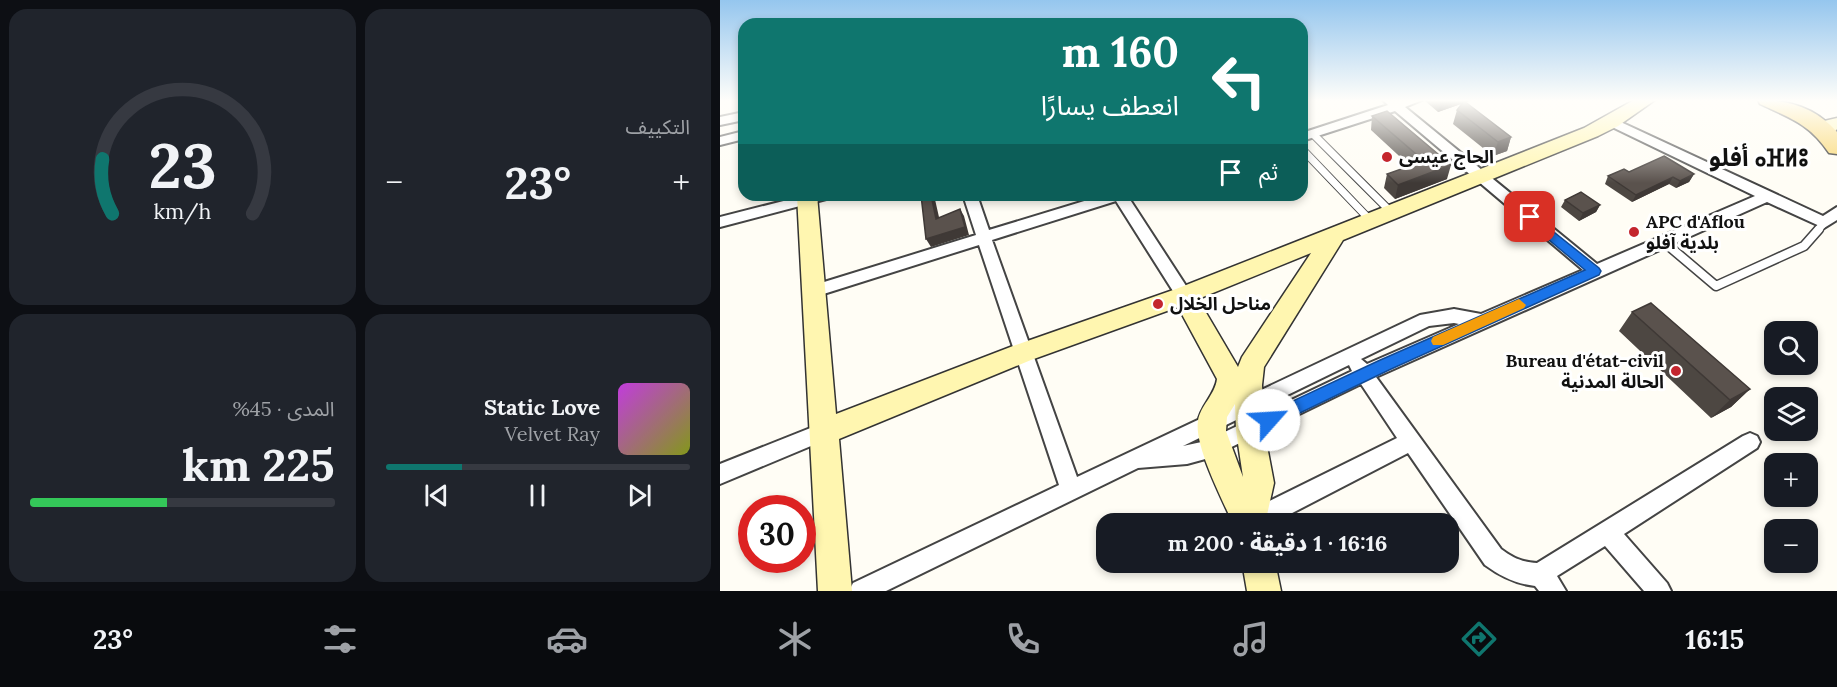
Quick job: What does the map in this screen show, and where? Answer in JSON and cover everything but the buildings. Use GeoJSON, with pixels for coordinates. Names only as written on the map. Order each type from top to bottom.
{"type":"FeatureCollection","features":[{"type":"Feature","properties":{"kind":"main road"},"geometry":{"type":"LineString","coordinates":[[1835,128],[1837,148]]}},
{"type":"Feature","properties":{"kind":"street"},"geometry":{"type":"LineString","coordinates":[[1308,135],[1327,128]]}},
{"type":"Feature","properties":{"kind":"street"},"geometry":{"type":"LineString","coordinates":[[1422,128],[1595,271]]}},
{"type":"Feature","properties":{"kind":"street"},"geometry":{"type":"LineString","coordinates":[[720,474],[1022,353],[1184,295],[1334,236],[1599,128]]}},
{"type":"Feature","properties":{"kind":"street"},"geometry":{"type":"LineString","coordinates":[[1624,128],[1831,226],[1837,212]]}},
{"type":"Feature","properties":{"kind":"street"},"geometry":{"type":"LineString","coordinates":[[720,141],[738,136]]}},
{"type":"Feature","properties":{"kind":"street"},"geometry":{"type":"LineString","coordinates":[[1214,434],[1249,417],[1364,374],[1768,196]]}},
{"type":"Feature","properties":{"kind":"street"},"geometry":{"type":"LineString","coordinates":[[720,222],[798,201]]}},
{"type":"Feature","properties":{"kind":"street"},"geometry":{"type":"LineString","coordinates":[[813,201],[814,291],[822,432],[835,591]]}},
{"type":"Feature","properties":{"kind":"street"},"geometry":{"type":"LineString","coordinates":[[972,201],[1022,353],[1071,489]]}},
{"type":"Feature","properties":{"kind":"street"},"geometry":{"type":"LineString","coordinates":[[814,291],[1101,201]]}},
{"type":"Feature","properties":{"kind":"street"},"geometry":{"type":"LineString","coordinates":[[1124,201],[1184,295],[1230,378],[1214,434],[1245,513]]}},
{"type":"Feature","properties":{"kind":"street"},"geometry":{"type":"LineString","coordinates":[[1252,513],[1259,483],[1249,417],[1248,374],[1256,354],[1334,236]]}},
{"type":"Feature","properties":{"kind":"street"},"geometry":{"type":"LineString","coordinates":[[1289,253],[1303,261],[1312,270]]}},
{"type":"Feature","properties":{"kind":"street"},"geometry":{"type":"LineString","coordinates":[[861,591],[1137,459],[1194,454],[1214,434],[1249,417],[1351,355],[1433,318],[1454,316],[1482,321]]}},
{"type":"Feature","properties":{"kind":"street"},"geometry":{"type":"LineString","coordinates":[[1351,355],[1493,557],[1515,572],[1547,583],[1608,533],[1750,442]]}},
{"type":"Feature","properties":{"kind":"street"},"geometry":{"type":"LineString","coordinates":[[1269,513],[1411,441]]}},
{"type":"Feature","properties":{"kind":"street"},"geometry":{"type":"LineString","coordinates":[[1608,533],[1659,591]]}},
{"type":"Feature","properties":{"kind":"street"},"geometry":{"type":"LineString","coordinates":[[1260,573],[1264,591]]}},
{"type":"Feature","properties":{"kind":"lane"},"geometry":{"type":"LineString","coordinates":[[1308,136],[1381,217]]}},
{"type":"Feature","properties":{"kind":"lane"},"geometry":{"type":"LineString","coordinates":[[1308,154],[1381,217]]}},
{"type":"Feature","properties":{"kind":"lane"},"geometry":{"type":"LineString","coordinates":[[1664,242],[1716,286],[1804,246],[1831,226]]}},
{"type":"Feature","properties":{"kind":"slow traffic"},"geometry":{"type":"LineString","coordinates":[[1438,341],[1519,305]]}},
{"type":"Feature","properties":{"kind":"place","name":"الحاج عيسى"},"geometry":{"type":"Point","coordinates":[1387,157]}},
{"type":"Feature","properties":{"kind":"place","name":"APC d'Aflou بلدية آفلو"},"geometry":{"type":"Point","coordinates":[1634,232]}},
{"type":"Feature","properties":{"kind":"place","name":"مناحل الخلال"},"geometry":{"type":"Point","coordinates":[1158,304]}},
{"type":"Feature","properties":{"kind":"place","name":"Bureau d'état-civil الحالة المدنية"},"geometry":{"type":"Point","coordinates":[1676,371]}},
{"type":"Feature","properties":{"kind":"district","name":"أفلو ⴰⴼⵍⵓ"},"geometry":{"type":"Point","coordinates":[1759,158]}},
{"type":"Feature","properties":{"kind":"route"},"geometry":{"type":"LineString","coordinates":[[1269,420],[1384,365],[1595,271],[1530,217]]}}]}
